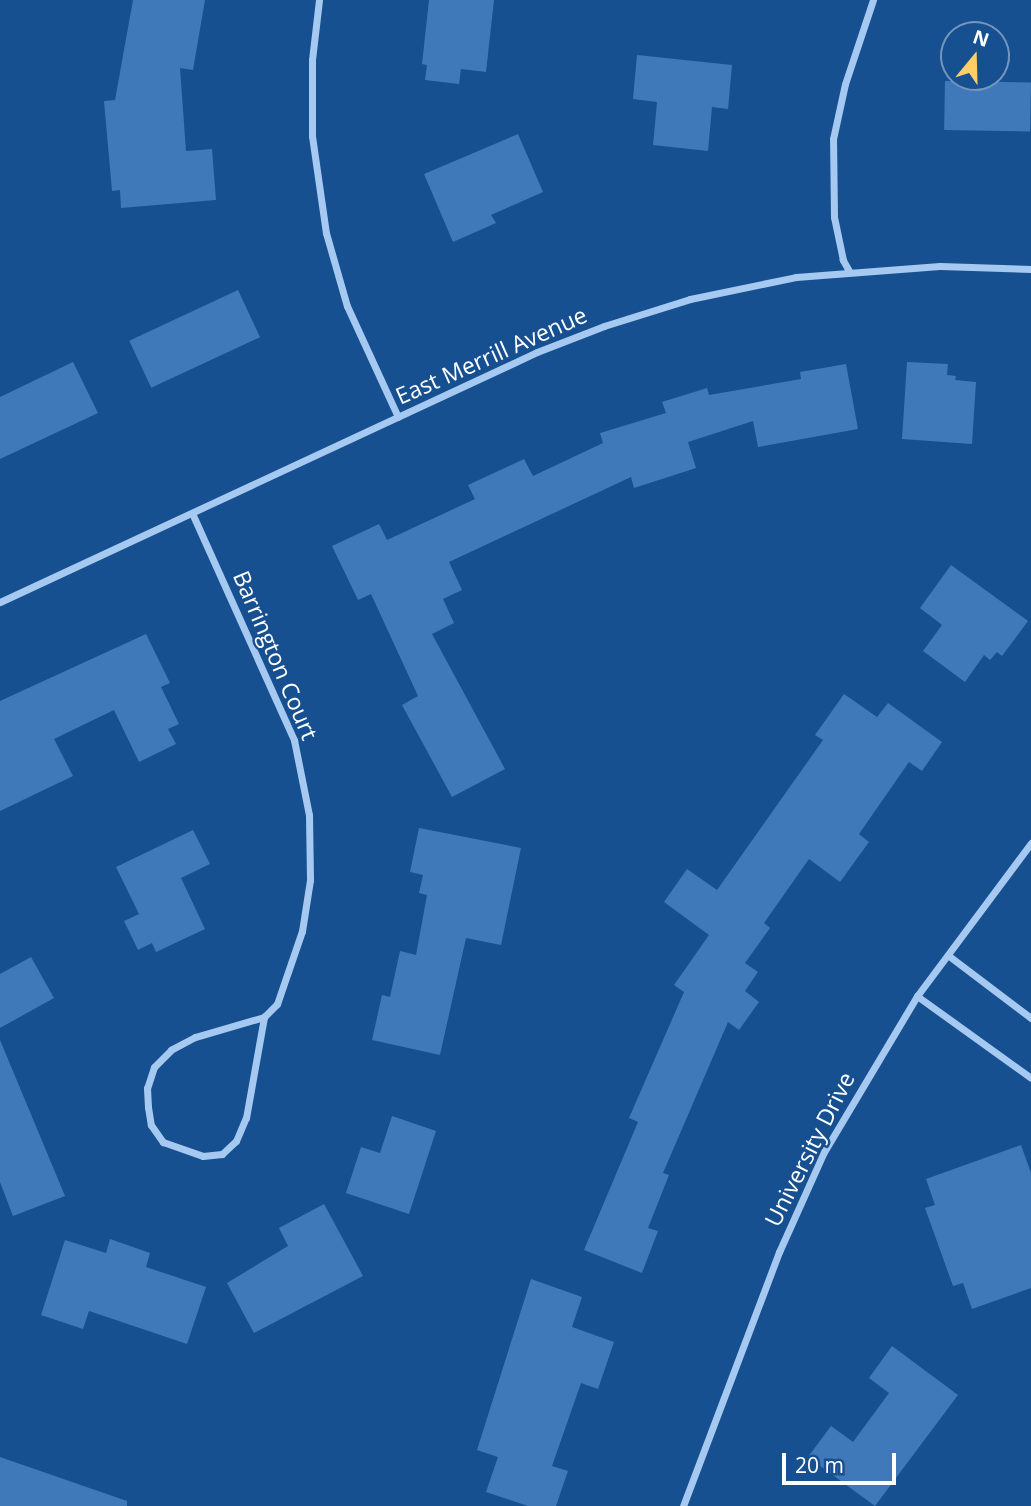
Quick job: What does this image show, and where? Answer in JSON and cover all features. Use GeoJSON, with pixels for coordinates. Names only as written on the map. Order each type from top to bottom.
{"type":"FeatureCollection","features":[{"type":"Feature","properties":{"kind":"street"},"geometry":{"type":"LineString","coordinates":[[319,0],[312,60],[312,136],[326,233],[347,306],[398,417]]}},
{"type":"Feature","properties":{"kind":"street"},"geometry":{"type":"LineString","coordinates":[[849,271],[843,260],[834,217],[833,139],[845,84],[873,0]]}},
{"type":"Feature","properties":{"kind":"street","name":"East Merrill Avenue"},"geometry":{"type":"LineString","coordinates":[[0,602],[398,417],[604,326],[743,287],[849,271],[940,265],[1031,269]]}},
{"type":"Feature","properties":{"kind":"street","name":"Barrington Court"},"geometry":{"type":"LineString","coordinates":[[192,513],[281,704],[306,790],[311,854],[307,906],[287,980],[277,1004],[264,1017],[195,1037],[172,1051],[154,1068],[147,1088],[148,1107],[151,1125],[163,1142],[202,1156],[222,1154],[236,1141],[246,1118],[264,1017]]}},
{"type":"Feature","properties":{"kind":"street","name":"University Drive"},"geometry":{"type":"LineString","coordinates":[[682,1506],[805,1191],[861,1085],[918,996],[1031,843]]}},
{"type":"Feature","properties":{"kind":"street"},"geometry":{"type":"LineString","coordinates":[[949,956],[1031,1018]]}},
{"type":"Feature","properties":{"kind":"street"},"geometry":{"type":"LineString","coordinates":[[918,996],[1031,1078]]}},
{"type":"Feature","properties":{"kind":"building"},"geometry":{"type":"Polygon","coordinates":[[[133,0],[205,0],[193,70],[180,68],[186,151],[212,149],[216,200],[121,208],[120,190],[112,191],[104,101],[115,100],[133,0]]]}},
{"type":"Feature","properties":{"kind":"building"},"geometry":{"type":"Polygon","coordinates":[[[429,0],[494,0],[486,72],[461,69],[459,84],[425,80],[427,65],[422,64],[429,0]]]}},
{"type":"Feature","properties":{"kind":"building"},"geometry":{"type":"Polygon","coordinates":[[[637,55],[732,65],[728,109],[712,107],[708,151],[653,145],[657,102],[633,99],[637,55]]]}},
{"type":"Feature","properties":{"kind":"building"},"geometry":{"type":"Polygon","coordinates":[[[1010,82],[1031,83],[1030,131],[944,130],[945,91],[1010,91],[1010,82]]]}},
{"type":"Feature","properties":{"kind":"building"},"geometry":{"type":"Polygon","coordinates":[[[518,134],[543,192],[491,215],[496,223],[453,242],[424,174],[518,134]]]}},
{"type":"Feature","properties":{"kind":"building"},"geometry":{"type":"Polygon","coordinates":[[[238,290],[260,337],[151,388],[129,341],[238,290]]]}},
{"type":"Feature","properties":{"kind":"building"},"geometry":{"type":"Polygon","coordinates":[[[73,362],[98,413],[0,459],[0,397],[73,362]]]}},
{"type":"Feature","properties":{"kind":"building"},"geometry":{"type":"Polygon","coordinates":[[[907,362],[948,364],[947,375],[956,376],[955,380],[976,382],[972,444],[902,439],[907,362]]]}},
{"type":"Feature","properties":{"kind":"building"},"geometry":{"type":"Polygon","coordinates":[[[846,364],[858,429],[758,447],[753,421],[688,442],[696,468],[634,488],[631,477],[449,562],[462,590],[443,599],[454,623],[432,634],[505,769],[452,797],[402,705],[418,696],[371,594],[358,600],[332,546],[379,524],[387,540],[475,499],[468,485],[524,459],[533,476],[603,443],[600,433],[666,413],[662,402],[707,388],[709,395],[801,379],[800,372],[846,364]]]}},
{"type":"Feature","properties":{"kind":"building"},"geometry":{"type":"Polygon","coordinates":[[[951,565],[1028,621],[1002,656],[997,652],[990,660],[984,655],[965,682],[923,651],[942,625],[920,608],[951,565]]]}},
{"type":"Feature","properties":{"kind":"building"},"geometry":{"type":"Polygon","coordinates":[[[146,634],[170,683],[161,687],[179,724],[168,729],[176,744],[139,762],[114,710],[54,739],[73,776],[0,811],[0,701],[146,634]]]}},
{"type":"Feature","properties":{"kind":"building"},"geometry":{"type":"Polygon","coordinates":[[[844,694],[877,717],[888,703],[942,742],[922,771],[909,762],[859,834],[869,842],[840,882],[809,859],[764,923],[770,928],[745,963],[758,972],[745,991],[759,1002],[739,1030],[728,1022],[663,1173],[669,1175],[648,1228],[658,1231],[642,1273],[584,1250],[638,1122],[629,1118],[684,992],[674,985],[709,935],[664,902],[687,869],[717,890],[823,740],[815,735],[844,694]]]}},
{"type":"Feature","properties":{"kind":"building"},"geometry":{"type":"Polygon","coordinates":[[[419,828],[521,848],[501,945],[466,938],[440,1055],[372,1040],[382,995],[390,997],[400,951],[416,955],[427,895],[419,893],[423,875],[410,872],[419,828]]]}},
{"type":"Feature","properties":{"kind":"building"},"geometry":{"type":"Polygon","coordinates":[[[193,830],[210,864],[181,878],[205,929],[156,952],[152,943],[138,950],[124,921],[139,914],[116,867],[193,830]]]}},
{"type":"Feature","properties":{"kind":"building"},"geometry":{"type":"Polygon","coordinates":[[[31,957],[54,998],[0,1028],[0,974],[31,957]]]}},
{"type":"Feature","properties":{"kind":"building"},"geometry":{"type":"Polygon","coordinates":[[[0,1040],[65,1196],[13,1216],[0,1182],[0,1040]]]}},
{"type":"Feature","properties":{"kind":"building"},"geometry":{"type":"Polygon","coordinates":[[[392,1116],[436,1131],[409,1214],[346,1193],[361,1147],[380,1153],[392,1116]]]}},
{"type":"Feature","properties":{"kind":"building"},"geometry":{"type":"Polygon","coordinates":[[[1021,1145],[1031,1173],[1031,1288],[972,1309],[963,1283],[953,1286],[925,1208],[935,1205],[926,1179],[1021,1145]]]}},
{"type":"Feature","properties":{"kind":"building"},"geometry":{"type":"Polygon","coordinates":[[[324,1204],[363,1276],[254,1333],[227,1283],[288,1246],[279,1228],[324,1204]]]}},
{"type":"Feature","properties":{"kind":"building"},"geometry":{"type":"Polygon","coordinates":[[[110,1239],[150,1253],[146,1267],[206,1287],[187,1344],[89,1311],[83,1329],[41,1315],[65,1240],[106,1253],[110,1239]]]}},
{"type":"Feature","properties":{"kind":"building"},"geometry":{"type":"Polygon","coordinates":[[[531,1279],[582,1297],[572,1327],[614,1342],[598,1389],[581,1383],[552,1466],[568,1471],[556,1506],[528,1506],[486,1492],[498,1457],[477,1450],[531,1279]]]}},
{"type":"Feature","properties":{"kind":"building"},"geometry":{"type":"Polygon","coordinates":[[[892,1346],[958,1395],[875,1506],[808,1457],[831,1426],[853,1442],[889,1393],[869,1378],[892,1346]]]}},
{"type":"Feature","properties":{"kind":"building"},"geometry":{"type":"Polygon","coordinates":[[[0,1457],[127,1501],[127,1506],[0,1506],[0,1457]]]}}]}
